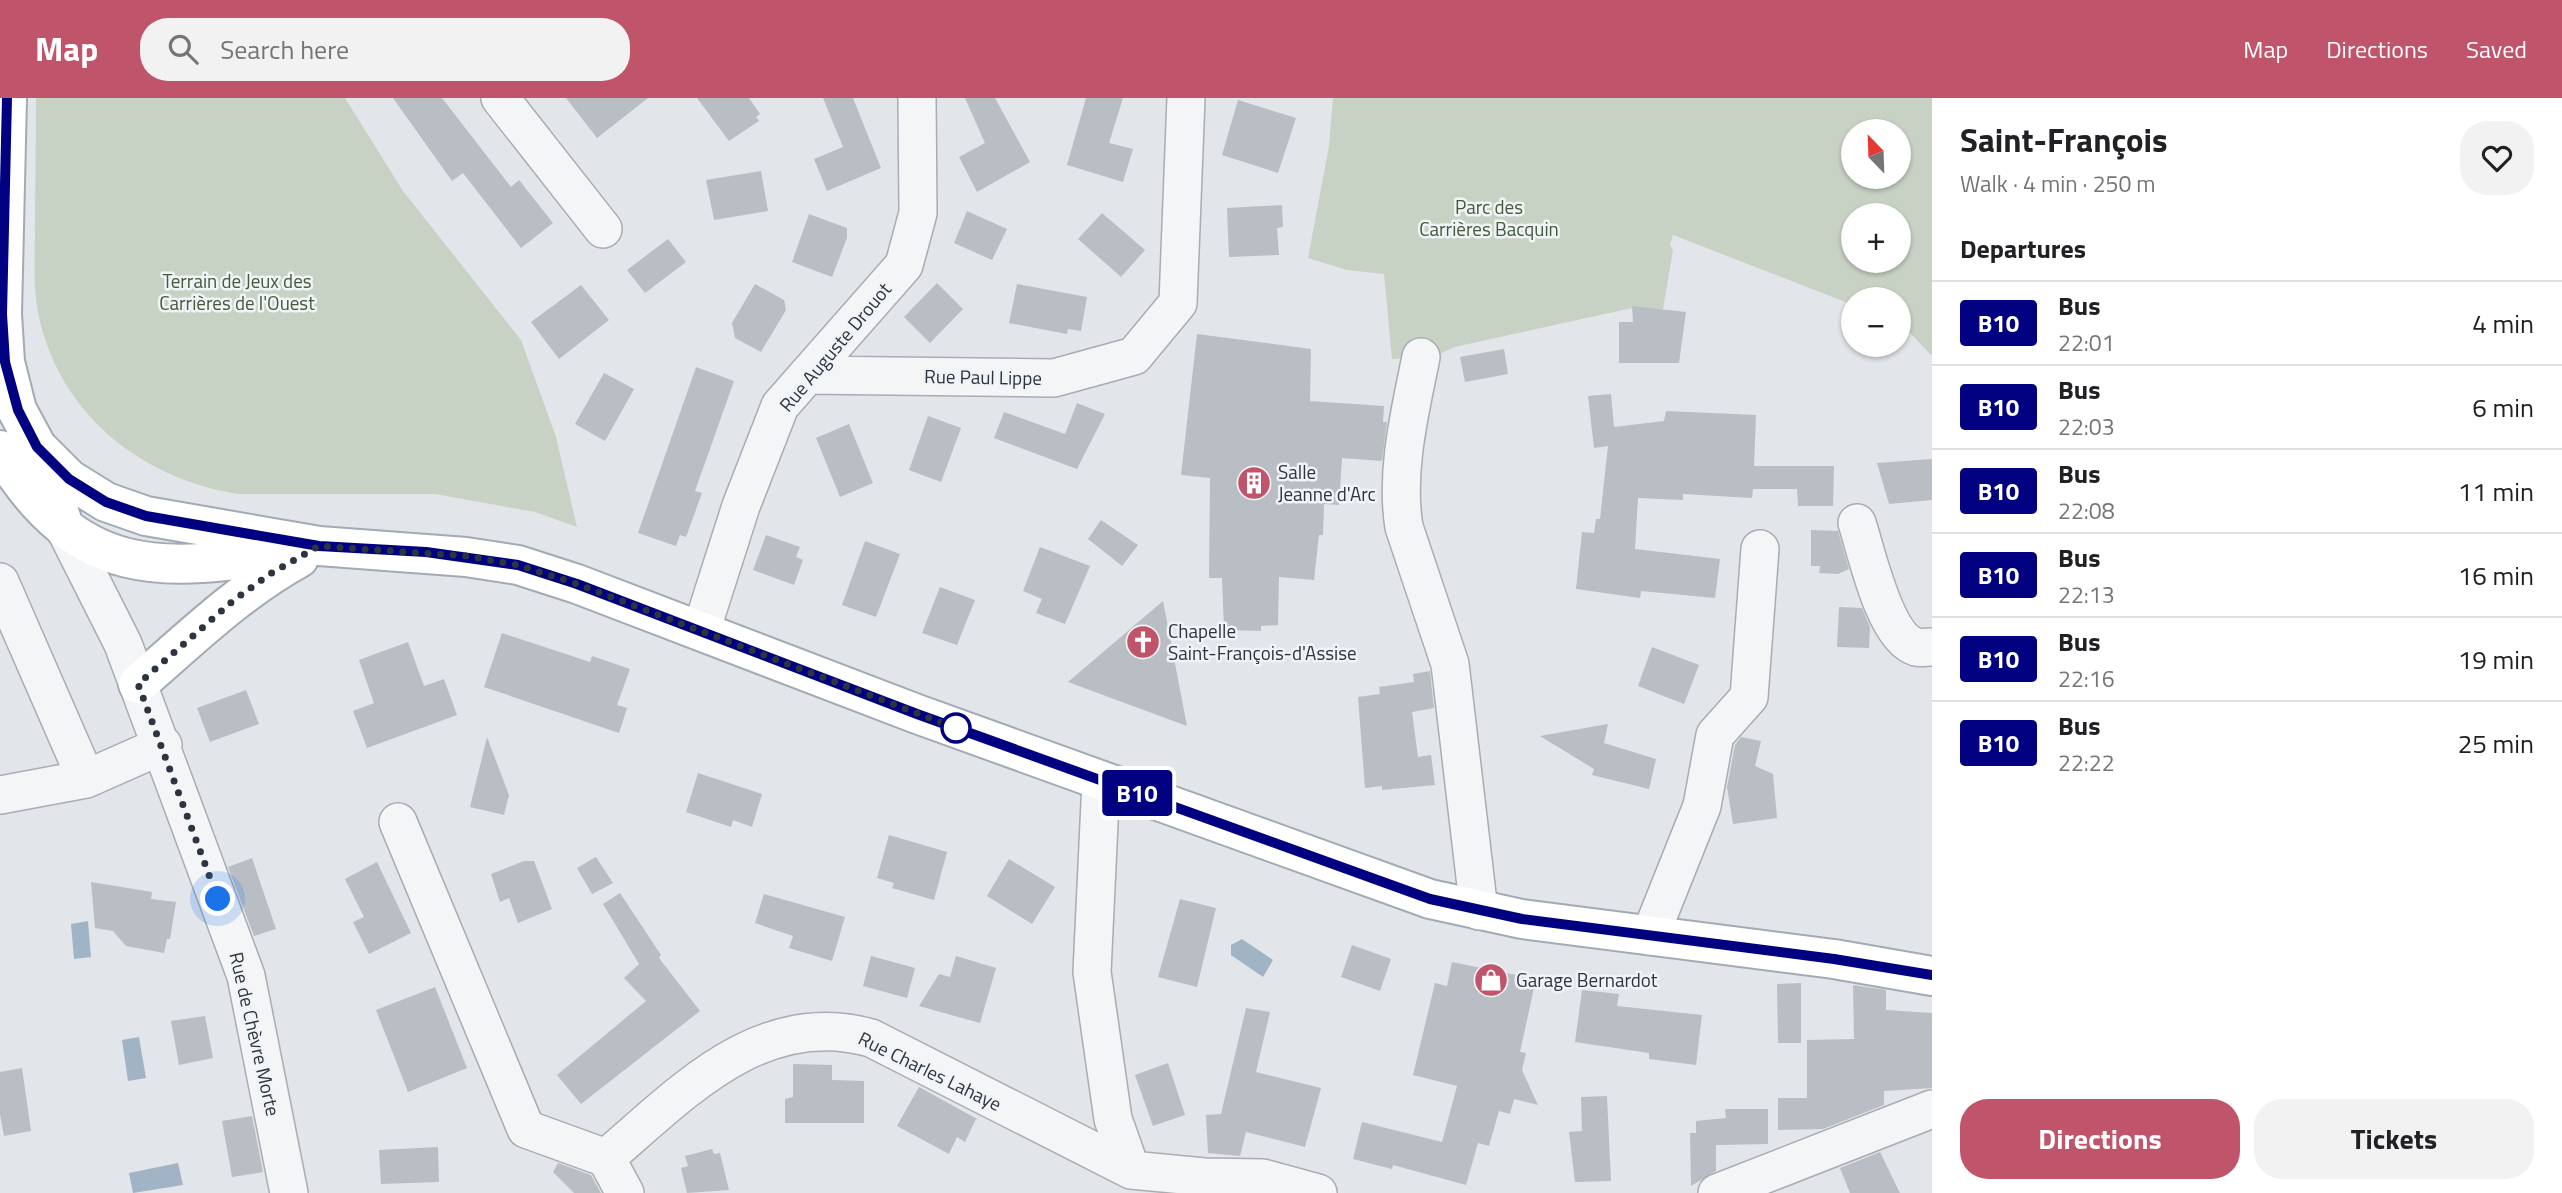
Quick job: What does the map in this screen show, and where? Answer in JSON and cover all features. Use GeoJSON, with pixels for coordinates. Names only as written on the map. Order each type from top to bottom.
{"type":"FeatureCollection","features":[{"type":"Feature","properties":{"kind":"main road"},"geometry":{"type":"LineString","coordinates":[[7,98],[2,314],[5,362],[18,410],[19,449],[65,529],[93,545],[123,557],[164,565],[215,565],[319,546]]}},
{"type":"Feature","properties":{"kind":"main road"},"geometry":{"type":"LineString","coordinates":[[19,449],[106,502],[136,513],[319,546],[426,552],[518,565],[577,584],[1101,781],[1380,882],[1479,911],[1834,959],[1932,975]]}},
{"type":"Feature","properties":{"kind":"main road"},"geometry":{"type":"LineString","coordinates":[[138,684],[234,600],[270,574],[319,546]]}},
{"type":"Feature","properties":{"kind":"street"},"geometry":{"type":"LineString","coordinates":[[500,98],[603,229]]}},
{"type":"Feature","properties":{"kind":"street","name":"Rue Auguste Drouot"},"geometry":{"type":"LineString","coordinates":[[701,631],[741,506],[780,406],[904,265],[918,213],[917,98]]}},
{"type":"Feature","properties":{"kind":"street","name":"Rue Paul Lippe"},"geometry":{"type":"LineString","coordinates":[[807,375],[1054,378],[1134,356],[1178,303],[1186,98]]}},
{"type":"Feature","properties":{"kind":"street"},"geometry":{"type":"LineString","coordinates":[[1421,357],[1407,430],[1400,503],[1404,527],[1450,664],[1479,911]]}},
{"type":"Feature","properties":{"kind":"street"},"geometry":{"type":"LineString","coordinates":[[1857,523],[1889,622],[1901,637],[1916,647],[1932,647]]}},
{"type":"Feature","properties":{"kind":"street","name":"Rue de Chèvre Morte"},"geometry":{"type":"LineString","coordinates":[[65,529],[123,644],[246,976],[289,1193]]}},
{"type":"Feature","properties":{"kind":"street"},"geometry":{"type":"LineString","coordinates":[[1650,936],[1702,806],[1715,735],[1749,697],[1760,549]]}},
{"type":"Feature","properties":{"kind":"street"},"geometry":{"type":"LineString","coordinates":[[0,582],[86,779]]}},
{"type":"Feature","properties":{"kind":"street"},"geometry":{"type":"LineString","coordinates":[[0,795],[86,779],[163,746]]}},
{"type":"Feature","properties":{"kind":"street"},"geometry":{"type":"LineString","coordinates":[[1101,781],[1092,972],[1113,1119],[1131,1170]]}},
{"type":"Feature","properties":{"kind":"street"},"geometry":{"type":"LineString","coordinates":[[398,822],[526,1129],[606,1158],[625,1193]]}},
{"type":"Feature","properties":{"kind":"street","name":"Rue Charles Lahaye"},"geometry":{"type":"LineString","coordinates":[[606,1158],[699,1080],[742,1052],[766,1042],[822,1030],[846,1031],[871,1038],[1131,1170],[1204,1177],[1263,1178],[1318,1193]]}},
{"type":"Feature","properties":{"kind":"street"},"geometry":{"type":"LineString","coordinates":[[1717,1193],[1932,1109]]}},
{"type":"Feature","properties":{"kind":"green space","name":"Terrain de Jeux des Carrières de l'Ouest"},"geometry":{"type":"Polygon","coordinates":[[[36,98],[345,98],[403,191],[521,340],[556,437],[577,527],[535,512],[435,494],[238,494],[201,486],[167,473],[135,455],[107,433],[82,407],[62,377],[47,344],[37,307],[34,267],[36,98]]]}},
{"type":"Feature","properties":{"kind":"green space","name":"Parc des Carrières Bacquin"},"geometry":{"type":"Polygon","coordinates":[[[1333,98],[1932,98],[1932,356],[1911,334],[1911,287],[1841,287],[1841,300],[1673,235],[1663,309],[1632,308],[1455,347],[1435,356],[1392,359],[1384,274],[1347,270],[1308,258],[1329,146],[1333,98]]]}},
{"type":"Feature","properties":{"kind":"water"},"geometry":{"type":"Polygon","coordinates":[[[88,921],[91,957],[74,959],[71,924],[88,921]]]}},
{"type":"Feature","properties":{"kind":"water"},"geometry":{"type":"Polygon","coordinates":[[[1242,939],[1273,960],[1263,977],[1231,955],[1231,945],[1242,939]]]}},
{"type":"Feature","properties":{"kind":"water"},"geometry":{"type":"Polygon","coordinates":[[[139,1037],[146,1078],[128,1081],[122,1040],[139,1037]]]}},
{"type":"Feature","properties":{"kind":"water"},"geometry":{"type":"Polygon","coordinates":[[[178,1163],[183,1185],[133,1193],[129,1173],[178,1163]]]}},
{"type":"Feature","properties":{"kind":"building"},"geometry":{"type":"Polygon","coordinates":[[[393,98],[442,98],[511,187],[519,180],[553,223],[521,248],[463,173],[452,181],[393,98]]]}},
{"type":"Feature","properties":{"kind":"building"},"geometry":{"type":"Polygon","coordinates":[[[566,98],[648,98],[597,138],[566,98]]]}},
{"type":"Feature","properties":{"kind":"building"},"geometry":{"type":"Polygon","coordinates":[[[697,98],[749,98],[760,114],[756,117],[759,121],[729,141],[697,98]]]}},
{"type":"Feature","properties":{"kind":"building"},"geometry":{"type":"Polygon","coordinates":[[[823,98],[853,98],[881,168],[827,191],[814,159],[843,147],[823,98]]]}},
{"type":"Feature","properties":{"kind":"building"},"geometry":{"type":"Polygon","coordinates":[[[965,98],[995,98],[1030,162],[977,192],[959,157],[985,143],[965,98]]]}},
{"type":"Feature","properties":{"kind":"building"},"geometry":{"type":"Polygon","coordinates":[[[1086,98],[1123,98],[1109,143],[1133,149],[1123,182],[1067,165],[1086,98]]]}},
{"type":"Feature","properties":{"kind":"building"},"geometry":{"type":"Polygon","coordinates":[[[1238,100],[1296,118],[1278,173],[1222,155],[1238,100]]]}},
{"type":"Feature","properties":{"kind":"building"},"geometry":{"type":"Polygon","coordinates":[[[761,171],[768,211],[714,220],[706,180],[761,171]]]}},
{"type":"Feature","properties":{"kind":"building"},"geometry":{"type":"Polygon","coordinates":[[[1282,205],[1283,227],[1277,228],[1279,255],[1229,257],[1227,208],[1282,205]]]}},
{"type":"Feature","properties":{"kind":"building"},"geometry":{"type":"Polygon","coordinates":[[[967,211],[1007,229],[992,260],[954,243],[967,211]]]}},
{"type":"Feature","properties":{"kind":"building"},"geometry":{"type":"Polygon","coordinates":[[[1102,213],[1145,250],[1121,277],[1078,239],[1102,213]]]}},
{"type":"Feature","properties":{"kind":"building"},"geometry":{"type":"Polygon","coordinates":[[[809,214],[847,228],[847,238],[832,277],[792,262],[809,214]]]}},
{"type":"Feature","properties":{"kind":"building"},"geometry":{"type":"Polygon","coordinates":[[[668,239],[686,262],[645,293],[627,270],[668,239]]]}},
{"type":"Feature","properties":{"kind":"building"},"geometry":{"type":"Polygon","coordinates":[[[937,283],[963,309],[930,343],[904,317],[937,283]]]}},
{"type":"Feature","properties":{"kind":"building"},"geometry":{"type":"Polygon","coordinates":[[[755,284],[784,300],[786,310],[761,352],[735,338],[732,323],[755,284]]]}},
{"type":"Feature","properties":{"kind":"building"},"geometry":{"type":"Polygon","coordinates":[[[1017,284],[1087,297],[1081,331],[1068,329],[1067,334],[1009,323],[1017,284]]]}},
{"type":"Feature","properties":{"kind":"building"},"geometry":{"type":"Polygon","coordinates":[[[581,285],[609,320],[559,359],[531,322],[581,285]]]}},
{"type":"Feature","properties":{"kind":"building"},"geometry":{"type":"Polygon","coordinates":[[[1632,306],[1686,312],[1679,363],[1619,363],[1619,322],[1633,322],[1632,306]]]}},
{"type":"Feature","properties":{"kind":"building","name":"Salle Jeanne d'Arc"},"geometry":{"type":"Polygon","coordinates":[[[1197,334],[1311,349],[1310,401],[1384,406],[1383,422],[1387,422],[1382,461],[1342,458],[1339,505],[1324,504],[1323,535],[1319,535],[1314,580],[1279,577],[1278,625],[1261,626],[1261,631],[1224,630],[1222,578],[1209,578],[1210,478],[1181,475],[1197,334]]]}},
{"type":"Feature","properties":{"kind":"building"},"geometry":{"type":"Polygon","coordinates":[[[1504,349],[1508,374],[1465,382],[1460,357],[1504,349]]]}},
{"type":"Feature","properties":{"kind":"building"},"geometry":{"type":"Polygon","coordinates":[[[696,367],[734,381],[695,491],[702,493],[686,537],[680,535],[676,546],[638,533],[696,367]]]}},
{"type":"Feature","properties":{"kind":"building"},"geometry":{"type":"Polygon","coordinates":[[[604,373],[634,389],[605,441],[575,424],[604,373]]]}},
{"type":"Feature","properties":{"kind":"building"},"geometry":{"type":"Polygon","coordinates":[[[1611,394],[1614,427],[1664,421],[1666,411],[1756,415],[1754,466],[1834,466],[1833,506],[1798,506],[1797,489],[1753,489],[1752,498],[1683,494],[1683,500],[1638,498],[1635,549],[1720,559],[1715,598],[1641,591],[1640,598],[1576,589],[1582,532],[1594,533],[1596,519],[1600,519],[1608,446],[1594,448],[1588,396],[1611,394]]]}},
{"type":"Feature","properties":{"kind":"building"},"geometry":{"type":"Polygon","coordinates":[[[1077,403],[1105,414],[1077,469],[994,438],[1004,412],[1065,434],[1077,403]]]}},
{"type":"Feature","properties":{"kind":"building"},"geometry":{"type":"Polygon","coordinates":[[[928,416],[961,428],[941,482],[909,470],[928,416]]]}},
{"type":"Feature","properties":{"kind":"building"},"geometry":{"type":"Polygon","coordinates":[[[849,424],[873,483],[840,497],[816,438],[849,424]]]}},
{"type":"Feature","properties":{"kind":"building"},"geometry":{"type":"Polygon","coordinates":[[[1932,459],[1932,500],[1889,504],[1877,463],[1932,459]]]}},
{"type":"Feature","properties":{"kind":"building"},"geometry":{"type":"Polygon","coordinates":[[[1101,520],[1138,545],[1122,566],[1088,539],[1101,520]]]}},
{"type":"Feature","properties":{"kind":"building"},"geometry":{"type":"Polygon","coordinates":[[[1811,530],[1838,531],[1849,569],[1838,574],[1819,573],[1820,566],[1811,566],[1811,530]]]}},
{"type":"Feature","properties":{"kind":"building"},"geometry":{"type":"Polygon","coordinates":[[[766,535],[800,547],[796,557],[803,560],[794,585],[753,570],[766,535]]]}},
{"type":"Feature","properties":{"kind":"building"},"geometry":{"type":"Polygon","coordinates":[[[865,541],[900,554],[876,617],[842,605],[865,541]]]}},
{"type":"Feature","properties":{"kind":"building"},"geometry":{"type":"Polygon","coordinates":[[[1040,547],[1090,566],[1065,624],[1036,613],[1042,599],[1023,591],[1040,547]]]}},
{"type":"Feature","properties":{"kind":"building"},"geometry":{"type":"Polygon","coordinates":[[[940,587],[975,600],[957,645],[922,633],[940,587]]]}},
{"type":"Feature","properties":{"kind":"building","name":"Chapelle Saint-François-d'Assise"},"geometry":{"type":"Polygon","coordinates":[[[1163,601],[1187,726],[1068,682],[1163,601]]]}},
{"type":"Feature","properties":{"kind":"building"},"geometry":{"type":"Polygon","coordinates":[[[1839,607],[1862,608],[1870,627],[1869,648],[1837,647],[1839,607]]]}},
{"type":"Feature","properties":{"kind":"building"},"geometry":{"type":"Polygon","coordinates":[[[502,633],[590,662],[592,656],[630,669],[617,705],[627,708],[619,733],[484,687],[502,633]]]}},
{"type":"Feature","properties":{"kind":"building"},"geometry":{"type":"Polygon","coordinates":[[[408,642],[424,686],[444,679],[457,715],[367,748],[353,711],[374,703],[359,660],[408,642]]]}},
{"type":"Feature","properties":{"kind":"building"},"geometry":{"type":"Polygon","coordinates":[[[1652,647],[1699,665],[1684,704],[1638,686],[1652,647]]]}},
{"type":"Feature","properties":{"kind":"building"},"geometry":{"type":"Polygon","coordinates":[[[1430,671],[1434,708],[1412,712],[1418,757],[1431,755],[1435,785],[1382,790],[1382,786],[1365,788],[1358,697],[1380,694],[1379,687],[1414,682],[1413,674],[1430,671]]]}},
{"type":"Feature","properties":{"kind":"building"},"geometry":{"type":"Polygon","coordinates":[[[246,690],[259,724],[210,742],[197,708],[246,690]]]}},
{"type":"Feature","properties":{"kind":"building"},"geometry":{"type":"Polygon","coordinates":[[[1608,724],[1604,743],[1656,759],[1649,789],[1592,775],[1594,769],[1540,736],[1608,724]]]}},
{"type":"Feature","properties":{"kind":"building"},"geometry":{"type":"Polygon","coordinates":[[[487,737],[509,795],[504,815],[470,807],[487,737]]]}},
{"type":"Feature","properties":{"kind":"building"},"geometry":{"type":"Polygon","coordinates":[[[1741,737],[1761,741],[1755,766],[1773,774],[1777,818],[1733,824],[1727,787],[1735,745],[1741,737]]]}},
{"type":"Feature","properties":{"kind":"building"},"geometry":{"type":"Polygon","coordinates":[[[698,773],[762,794],[752,827],[733,820],[731,827],[686,812],[698,773]]]}},
{"type":"Feature","properties":{"kind":"building"},"geometry":{"type":"Polygon","coordinates":[[[889,835],[947,852],[934,900],[892,888],[894,883],[877,878],[889,835]]]}},
{"type":"Feature","properties":{"kind":"building"},"geometry":{"type":"Polygon","coordinates":[[[596,857],[613,883],[592,894],[577,868],[596,857]]]}},
{"type":"Feature","properties":{"kind":"building"},"geometry":{"type":"Polygon","coordinates":[[[252,858],[276,929],[254,936],[228,867],[252,858]]]}},
{"type":"Feature","properties":{"kind":"building"},"geometry":{"type":"Polygon","coordinates":[[[1009,859],[1055,887],[1032,924],[987,896],[1009,859]]]}},
{"type":"Feature","properties":{"kind":"building"},"geometry":{"type":"Polygon","coordinates":[[[524,861],[534,861],[552,909],[518,923],[509,898],[500,902],[491,874],[524,861]]]}},
{"type":"Feature","properties":{"kind":"building"},"geometry":{"type":"Polygon","coordinates":[[[377,862],[411,933],[369,954],[353,922],[364,917],[345,879],[377,862]]]}},
{"type":"Feature","properties":{"kind":"building"},"geometry":{"type":"Polygon","coordinates":[[[91,882],[152,892],[151,899],[176,902],[170,939],[167,939],[164,953],[126,946],[113,931],[95,928],[91,882]]]}},
{"type":"Feature","properties":{"kind":"building"},"geometry":{"type":"Polygon","coordinates":[[[620,893],[661,955],[659,958],[700,1011],[581,1104],[557,1075],[646,1001],[624,978],[639,964],[603,904],[620,893]]]}},
{"type":"Feature","properties":{"kind":"building"},"geometry":{"type":"Polygon","coordinates":[[[764,894],[845,917],[832,961],[789,948],[793,936],[755,923],[764,894]]]}},
{"type":"Feature","properties":{"kind":"building"},"geometry":{"type":"Polygon","coordinates":[[[1180,899],[1216,908],[1197,987],[1158,977],[1180,899]]]}},
{"type":"Feature","properties":{"kind":"building"},"geometry":{"type":"Polygon","coordinates":[[[1352,945],[1391,959],[1380,991],[1341,977],[1352,945]]]}},
{"type":"Feature","properties":{"kind":"building"},"geometry":{"type":"Polygon","coordinates":[[[871,956],[915,968],[907,998],[863,986],[871,956]]]}},
{"type":"Feature","properties":{"kind":"building"},"geometry":{"type":"Polygon","coordinates":[[[956,956],[996,968],[980,1023],[919,1006],[939,974],[950,977],[956,956]]]}},
{"type":"Feature","properties":{"kind":"building"},"geometry":{"type":"Polygon","coordinates":[[[1452,962],[1536,979],[1520,1052],[1526,1053],[1522,1070],[1538,1105],[1514,1099],[1510,1114],[1499,1111],[1489,1146],[1478,1143],[1466,1185],[1393,1165],[1392,1169],[1353,1159],[1362,1122],[1442,1142],[1457,1086],[1413,1075],[1435,983],[1447,986],[1452,962]]]}},
{"type":"Feature","properties":{"kind":"building"},"geometry":{"type":"Polygon","coordinates":[[[1801,983],[1801,1043],[1778,1043],[1777,984],[1801,983]]]}},
{"type":"Feature","properties":{"kind":"building"},"geometry":{"type":"Polygon","coordinates":[[[1853,985],[1886,990],[1886,1010],[1932,1013],[1932,1088],[1884,1091],[1884,1105],[1823,1129],[1778,1130],[1778,1098],[1807,1098],[1807,1040],[1854,1039],[1853,985]]]}},
{"type":"Feature","properties":{"kind":"building"},"geometry":{"type":"Polygon","coordinates":[[[435,987],[467,1068],[408,1092],[376,1010],[435,987]]]}},
{"type":"Feature","properties":{"kind":"building"},"geometry":{"type":"Polygon","coordinates":[[[1582,990],[1619,994],[1617,1006],[1702,1015],[1696,1065],[1649,1059],[1649,1053],[1575,1042],[1582,990]]]}},
{"type":"Feature","properties":{"kind":"building"},"geometry":{"type":"Polygon","coordinates":[[[1246,1008],[1270,1012],[1256,1072],[1321,1088],[1305,1147],[1246,1132],[1240,1156],[1208,1153],[1206,1115],[1221,1114],[1246,1008]]]}},
{"type":"Feature","properties":{"kind":"building"},"geometry":{"type":"Polygon","coordinates":[[[205,1016],[213,1058],[179,1065],[171,1021],[205,1016]]]}},
{"type":"Feature","properties":{"kind":"building"},"geometry":{"type":"Polygon","coordinates":[[[1168,1063],[1185,1115],[1153,1126],[1135,1075],[1168,1063]]]}},
{"type":"Feature","properties":{"kind":"building"},"geometry":{"type":"Polygon","coordinates":[[[793,1064],[832,1065],[832,1080],[864,1081],[864,1123],[785,1123],[785,1099],[793,1097],[793,1064]]]}},
{"type":"Feature","properties":{"kind":"building"},"geometry":{"type":"Polygon","coordinates":[[[22,1068],[31,1131],[4,1136],[0,1114],[0,1072],[22,1068]]]}},
{"type":"Feature","properties":{"kind":"building"},"geometry":{"type":"Polygon","coordinates":[[[919,1087],[979,1120],[976,1119],[965,1142],[957,1137],[949,1154],[897,1126],[919,1087]]]}},
{"type":"Feature","properties":{"kind":"building"},"geometry":{"type":"Polygon","coordinates":[[[1607,1096],[1611,1181],[1575,1182],[1569,1132],[1582,1131],[1581,1097],[1607,1096]]]}},
{"type":"Feature","properties":{"kind":"building"},"geometry":{"type":"Polygon","coordinates":[[[1725,1109],[1768,1109],[1768,1144],[1716,1145],[1716,1171],[1691,1186],[1690,1133],[1696,1133],[1696,1121],[1726,1118],[1725,1109]]]}},
{"type":"Feature","properties":{"kind":"building"},"geometry":{"type":"Polygon","coordinates":[[[252,1116],[263,1172],[232,1177],[222,1121],[252,1116]]]}},
{"type":"Feature","properties":{"kind":"building"},"geometry":{"type":"Polygon","coordinates":[[[438,1147],[439,1182],[381,1184],[379,1150],[438,1147]]]}},
{"type":"Feature","properties":{"kind":"building"},"geometry":{"type":"Polygon","coordinates":[[[712,1149],[714,1154],[720,1153],[729,1190],[687,1193],[681,1168],[688,1166],[685,1156],[712,1149]]]}},
{"type":"Feature","properties":{"kind":"building"},"geometry":{"type":"Polygon","coordinates":[[[1880,1152],[1900,1193],[1850,1193],[1840,1168],[1880,1152]]]}},
{"type":"Feature","properties":{"kind":"building"},"geometry":{"type":"Polygon","coordinates":[[[558,1163],[591,1175],[601,1193],[574,1193],[553,1172],[558,1163]]]}},
{"type":"Feature","properties":{"kind":"bus line","name":"B10"},"geometry":{"type":"LineString","coordinates":[[7,98],[2,314],[5,362],[18,410],[37,447],[69,479],[106,502],[146,516],[319,546],[426,552],[518,565],[577,584],[917,714],[1430,899],[1522,919],[1834,959],[1932,975]]}},
{"type":"Feature","properties":{"kind":"place","name":"Salle Jeanne d'Arc"},"geometry":{"type":"Point","coordinates":[1254,483]}},
{"type":"Feature","properties":{"kind":"place","name":"Chapelle Saint-François-d'Assise"},"geometry":{"type":"Point","coordinates":[1143,642]}},
{"type":"Feature","properties":{"kind":"place","name":"Garage Bernardot"},"geometry":{"type":"Point","coordinates":[1491,980]}},
{"type":"Feature","properties":{"kind":"route"},"geometry":{"type":"LineString","coordinates":[[218,899],[138,684],[234,600],[270,574],[319,546],[426,552],[518,565],[577,584],[956,728]]}}]}
